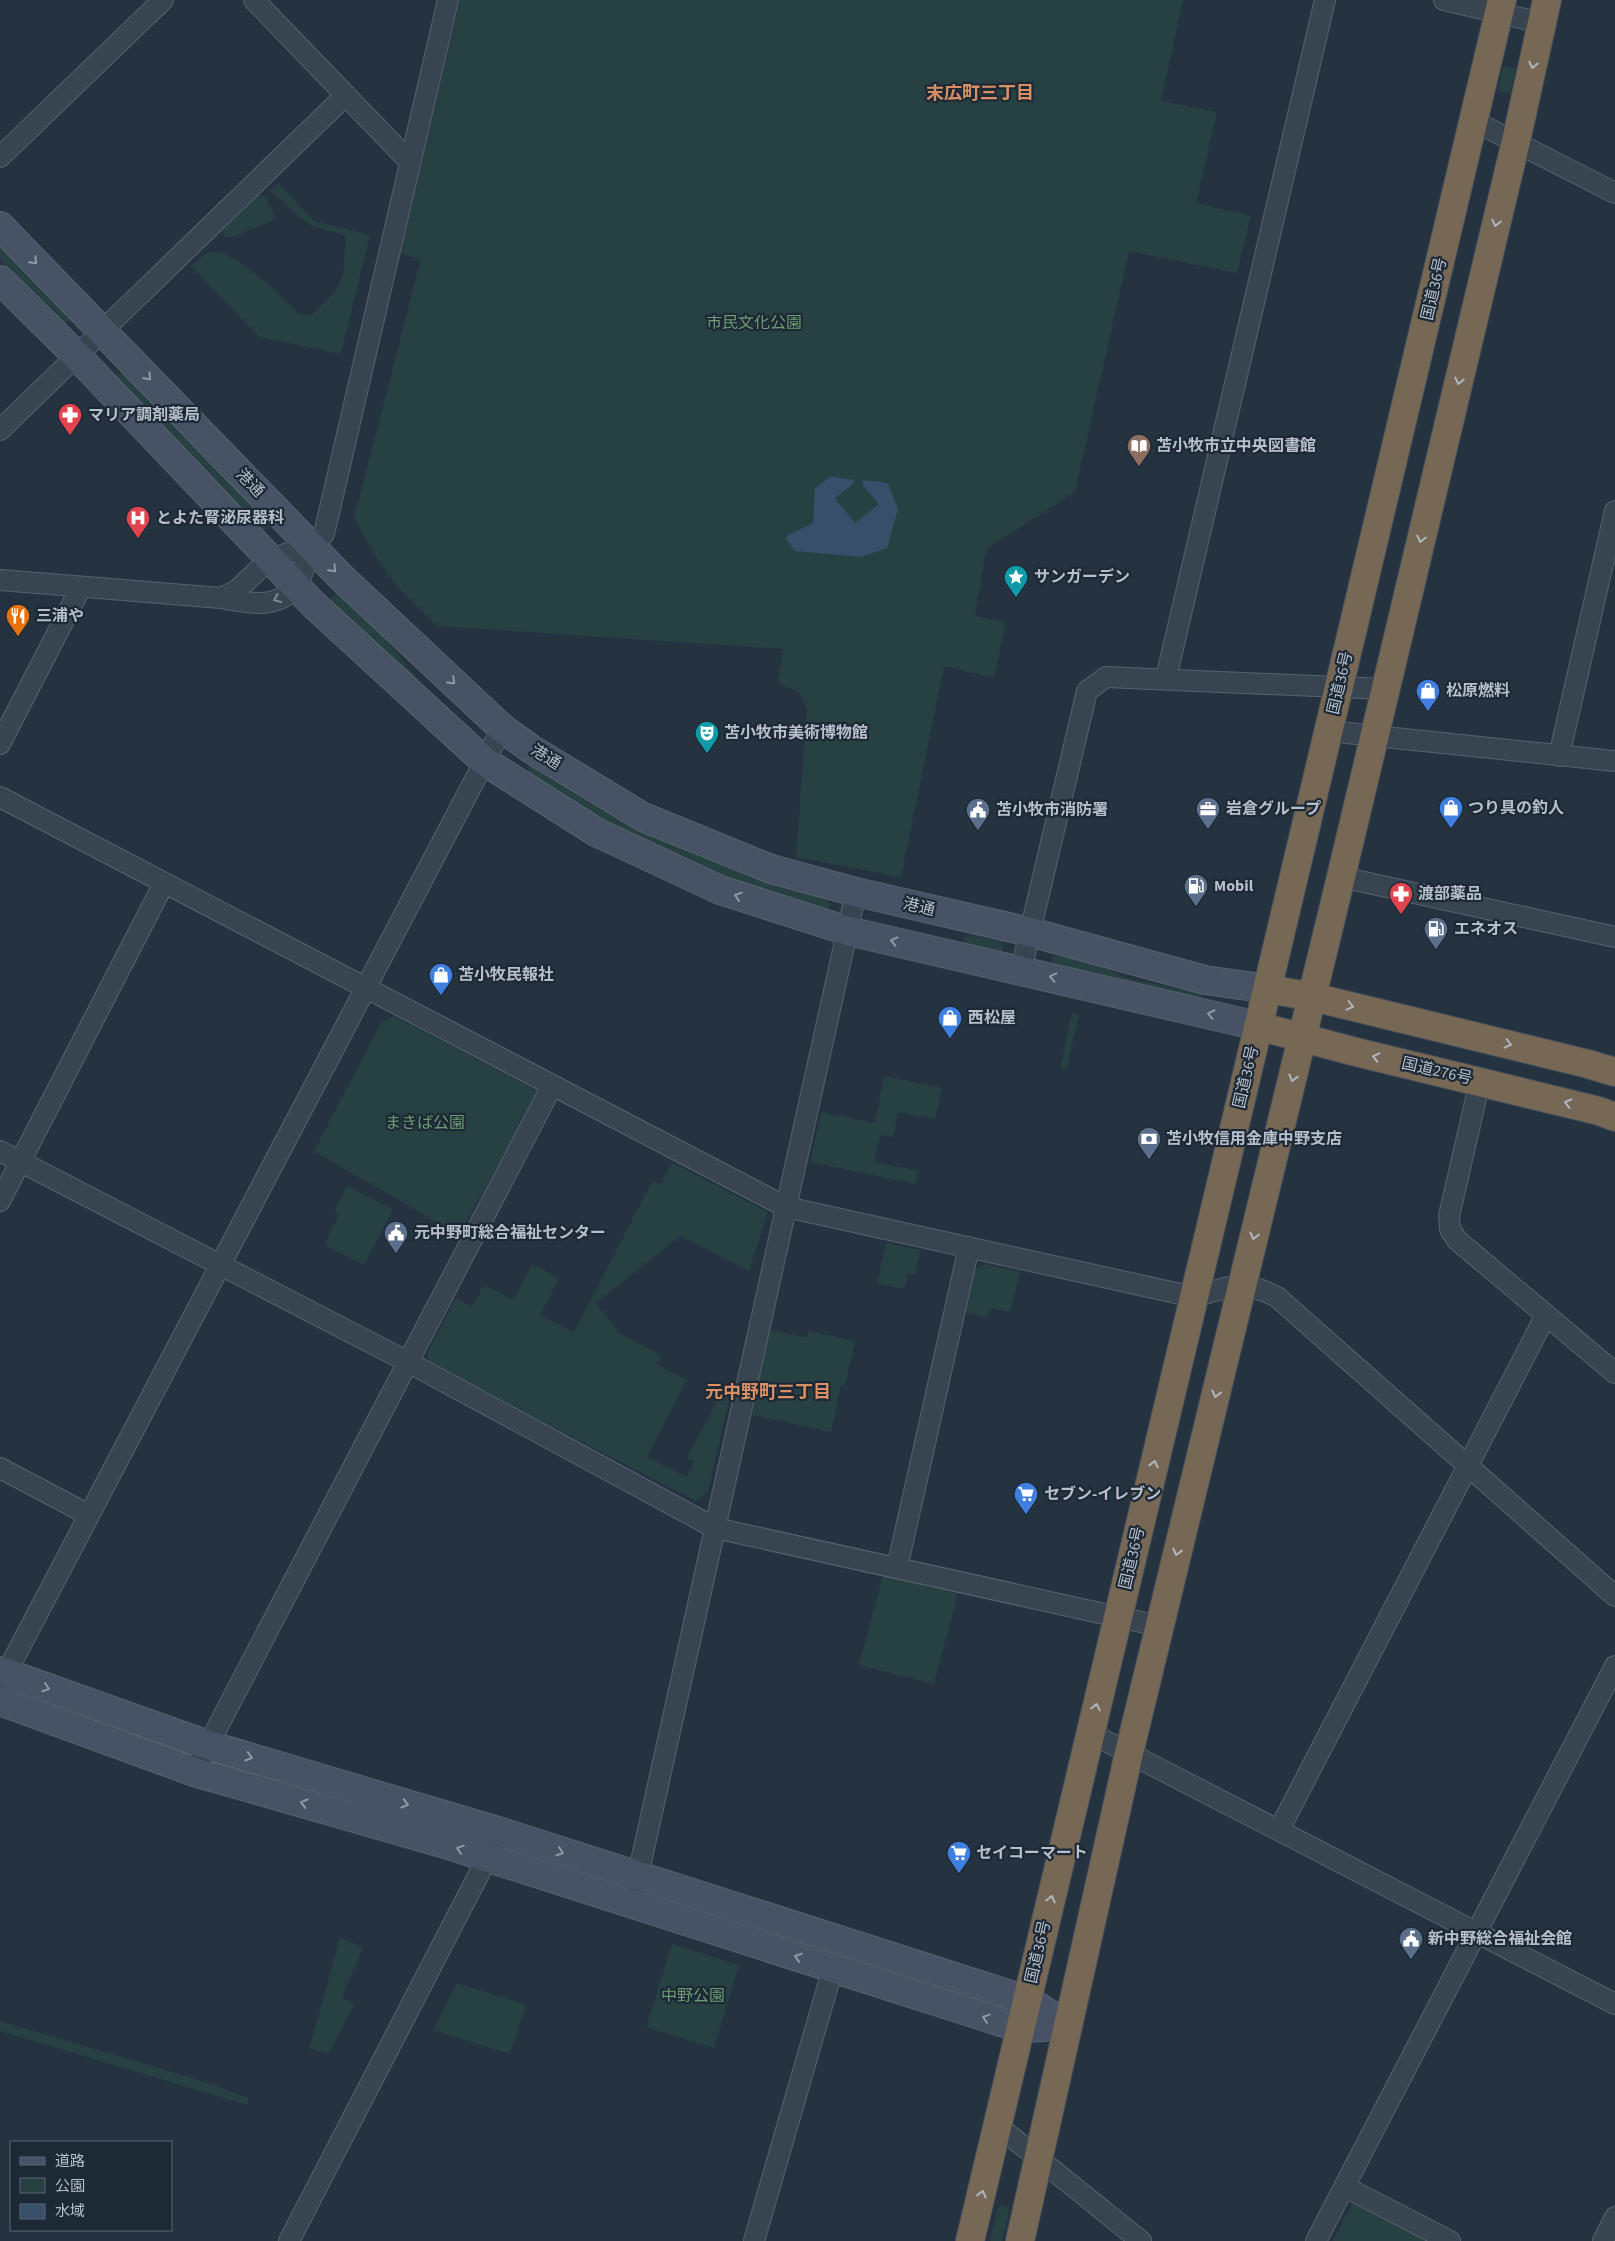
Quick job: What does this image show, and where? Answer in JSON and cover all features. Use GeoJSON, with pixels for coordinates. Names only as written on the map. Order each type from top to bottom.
{"type":"FeatureCollection","features":[{"type":"Feature","properties":{"kind":"highway","name":"国道36号"},"geometry":{"type":"LineString","coordinates":[[970,2241],[1501,6]]}},
{"type":"Feature","properties":{"kind":"highway"},"geometry":{"type":"LineString","coordinates":[[1020,2241],[1129,1753],[1341,877],[1516,141],[1544,12]]}},
{"type":"Feature","properties":{"kind":"highway"},"geometry":{"type":"LineString","coordinates":[[1268,989],[1312,997],[1615,1072]]}},
{"type":"Feature","properties":{"kind":"highway","name":"国道276号"},"geometry":{"type":"LineString","coordinates":[[1258,1026],[1599,1111],[1615,1117]]}},
{"type":"Feature","properties":{"kind":"street"},"geometry":{"type":"LineString","coordinates":[[0,157],[163,0]]}},
{"type":"Feature","properties":{"kind":"street"},"geometry":{"type":"LineString","coordinates":[[254,0],[410,162]]}},
{"type":"Feature","properties":{"kind":"street"},"geometry":{"type":"LineString","coordinates":[[221,598],[237,590],[270,559],[310,546],[324,534],[448,0]]}},
{"type":"Feature","properties":{"kind":"street"},"geometry":{"type":"LineString","coordinates":[[1166,678],[1325,0]]}},
{"type":"Feature","properties":{"kind":"street"},"geometry":{"type":"LineString","coordinates":[[1444,0],[1544,12]]}},
{"type":"Feature","properties":{"kind":"street"},"geometry":{"type":"LineString","coordinates":[[0,430],[346,96]]}},
{"type":"Feature","properties":{"kind":"street"},"geometry":{"type":"LineString","coordinates":[[1474,120],[1615,193]]}},
{"type":"Feature","properties":{"kind":"street","name":"港通"},"geometry":{"type":"LineString","coordinates":[[0,226],[342,578],[502,728],[531,749],[643,816],[771,869],[856,892],[1030,932],[1205,980],[1268,989]]}},
{"type":"Feature","properties":{"kind":"street"},"geometry":{"type":"LineString","coordinates":[[0,280],[76,355],[296,586],[484,761],[596,832],[711,886],[848,931],[1258,1026]]}},
{"type":"Feature","properties":{"kind":"street"},"geometry":{"type":"LineString","coordinates":[[1559,756],[1615,511]]}},
{"type":"Feature","properties":{"kind":"street"},"geometry":{"type":"LineString","coordinates":[[0,580],[221,598],[256,604],[277,601],[296,586],[310,546]]}},
{"type":"Feature","properties":{"kind":"street"},"geometry":{"type":"LineString","coordinates":[[0,744],[81,587]]}},
{"type":"Feature","properties":{"kind":"street"},"geometry":{"type":"LineString","coordinates":[[1021,970],[1087,691],[1106,677],[1166,678],[1385,689]]}},
{"type":"Feature","properties":{"kind":"street"},"geometry":{"type":"LineString","coordinates":[[502,728],[2,1677],[208,1746],[501,1832],[1027,2000],[1068,2026]]}},
{"type":"Feature","properties":{"kind":"street"},"geometry":{"type":"LineString","coordinates":[[1328,731],[1615,761]]}},
{"type":"Feature","properties":{"kind":"street"},"geometry":{"type":"LineString","coordinates":[[0,797],[786,1207],[1194,1297],[1243,1284],[1262,1289],[1278,1297],[1470,1465],[1615,1596]]}},
{"type":"Feature","properties":{"kind":"street"},"geometry":{"type":"LineString","coordinates":[[1341,877],[1615,936]]}},
{"type":"Feature","properties":{"kind":"street"},"geometry":{"type":"LineString","coordinates":[[0,1201],[164,883]]}},
{"type":"Feature","properties":{"kind":"street"},"geometry":{"type":"LineString","coordinates":[[632,1904],[856,892]]}},
{"type":"Feature","properties":{"kind":"street"},"geometry":{"type":"LineString","coordinates":[[1480,1081],[1449,1216],[1450,1229],[1457,1240],[1615,1373]]}},
{"type":"Feature","properties":{"kind":"street"},"geometry":{"type":"LineString","coordinates":[[194,1772],[552,1086]]}},
{"type":"Feature","properties":{"kind":"street"},"geometry":{"type":"LineString","coordinates":[[0,1151],[408,1362],[715,1528],[1160,1626]]}},
{"type":"Feature","properties":{"kind":"street"},"geometry":{"type":"LineString","coordinates":[[897,1568],[969,1248]]}},
{"type":"Feature","properties":{"kind":"street"},"geometry":{"type":"LineString","coordinates":[[1279,1830],[1470,1465],[1546,1315]]}},
{"type":"Feature","properties":{"kind":"street"},"geometry":{"type":"LineString","coordinates":[[0,1468],[89,1515]]}},
{"type":"Feature","properties":{"kind":"street"},"geometry":{"type":"LineString","coordinates":[[1316,2241],[1615,1666]]}},
{"type":"Feature","properties":{"kind":"street"},"geometry":{"type":"LineString","coordinates":[[0,1701],[194,1772],[488,1858],[1020,2028],[1068,2026]]}},
{"type":"Feature","properties":{"kind":"street"},"geometry":{"type":"LineString","coordinates":[[1090,1733],[1615,2004]]}},
{"type":"Feature","properties":{"kind":"street"},"geometry":{"type":"LineString","coordinates":[[289,2241],[501,1832]]}},
{"type":"Feature","properties":{"kind":"street"},"geometry":{"type":"LineString","coordinates":[[754,2241],[833,1968]]}},
{"type":"Feature","properties":{"kind":"street"},"geometry":{"type":"LineString","coordinates":[[998,2126],[1141,2241]]}},
{"type":"Feature","properties":{"kind":"street"},"geometry":{"type":"LineString","coordinates":[[1344,2187],[1450,2241]]}},
{"type":"Feature","properties":{"kind":"street"},"geometry":{"type":"LineString","coordinates":[[1603,2241],[1615,2217]]}},
{"type":"Feature","properties":{"kind":"green space","name":"市民文化公園"},"geometry":{"type":"Polygon","coordinates":[[[460,0],[1183,0],[1161,101],[1217,112],[1196,203],[1251,216],[1237,273],[1129,251],[1075,492],[986,549],[975,616],[1006,622],[994,678],[944,666],[901,877],[796,857],[807,709],[799,692],[778,683],[783,649],[437,626],[397,587],[374,554],[354,518],[421,259],[400,254],[460,0]]]}},
{"type":"Feature","properties":{"kind":"green space"},"geometry":{"type":"Polygon","coordinates":[[[1503,66],[1516,68],[1510,93],[1498,91],[1503,66]]]}},
{"type":"Feature","properties":{"kind":"green space"},"geometry":{"type":"Polygon","coordinates":[[[278,183],[314,221],[370,235],[341,354],[259,337],[191,266],[208,253],[224,254],[236,260],[259,277],[299,314],[311,315],[337,289],[343,273],[346,236],[312,226],[298,216],[270,190],[278,183]]]}},
{"type":"Feature","properties":{"kind":"green space"},"geometry":{"type":"Polygon","coordinates":[[[259,195],[265,197],[275,216],[272,221],[232,237],[224,237],[223,230],[259,195]]]}},
{"type":"Feature","properties":{"kind":"green space"},"geometry":{"type":"Polygon","coordinates":[[[0,240],[71,316],[67,323],[59,322],[0,260],[0,240]]]}},
{"type":"Feature","properties":{"kind":"green space"},"geometry":{"type":"Polygon","coordinates":[[[124,371],[268,521],[269,528],[262,531],[117,378],[117,375],[124,371]]]}},
{"type":"Feature","properties":{"kind":"green space"},"geometry":{"type":"Polygon","coordinates":[[[339,590],[392,647],[430,695],[463,722],[459,728],[328,601],[339,590]]]}},
{"type":"Feature","properties":{"kind":"green space"},"geometry":{"type":"Polygon","coordinates":[[[533,764],[760,879],[826,899],[831,905],[827,912],[755,891],[636,841],[527,775],[529,766],[533,764]]]}},
{"type":"Feature","properties":{"kind":"green space"},"geometry":{"type":"Polygon","coordinates":[[[970,935],[1000,941],[1003,943],[1003,950],[1001,952],[965,945],[964,938],[970,935]]]}},
{"type":"Feature","properties":{"kind":"green space"},"geometry":{"type":"Polygon","coordinates":[[[1056,955],[1091,962],[1127,978],[1201,994],[1200,1001],[1053,967],[1052,958],[1056,955]]]}},
{"type":"Feature","properties":{"kind":"green space"},"geometry":{"type":"Polygon","coordinates":[[[1072,1013],[1079,1014],[1067,1069],[1060,1068],[1072,1013]]]}},
{"type":"Feature","properties":{"kind":"green space","name":"まきば公園"},"geometry":{"type":"Polygon","coordinates":[[[393,1016],[539,1091],[459,1235],[314,1151],[381,1023],[393,1016]]]}},
{"type":"Feature","properties":{"kind":"green space"},"geometry":{"type":"Polygon","coordinates":[[[884,1076],[942,1088],[935,1119],[898,1112],[893,1137],[880,1135],[874,1162],[918,1171],[915,1184],[810,1162],[821,1112],[875,1123],[884,1076]]]}},
{"type":"Feature","properties":{"kind":"green space"},"geometry":{"type":"Polygon","coordinates":[[[672,1163],[768,1212],[749,1271],[680,1236],[596,1303],[619,1333],[661,1355],[656,1364],[687,1380],[647,1457],[687,1477],[694,1462],[687,1458],[724,1387],[731,1391],[708,1491],[696,1501],[431,1364],[427,1353],[456,1298],[472,1307],[484,1285],[513,1300],[532,1264],[559,1278],[540,1315],[574,1332],[653,1180],[661,1184],[672,1163]]]}},
{"type":"Feature","properties":{"kind":"green space"},"geometry":{"type":"Polygon","coordinates":[[[347,1186],[393,1209],[364,1265],[324,1245],[339,1215],[334,1212],[347,1186]]]}},
{"type":"Feature","properties":{"kind":"green space"},"geometry":{"type":"Polygon","coordinates":[[[886,1243],[920,1250],[915,1275],[908,1273],[905,1289],[877,1284],[886,1243]]]}},
{"type":"Feature","properties":{"kind":"green space"},"geometry":{"type":"Polygon","coordinates":[[[985,1264],[1020,1272],[1010,1312],[990,1308],[987,1318],[964,1312],[975,1269],[985,1264]]]}},
{"type":"Feature","properties":{"kind":"green space"},"geometry":{"type":"Polygon","coordinates":[[[767,1329],[807,1338],[808,1331],[855,1341],[845,1386],[841,1385],[831,1432],[748,1414],[767,1329]]]}},
{"type":"Feature","properties":{"kind":"green space"},"geometry":{"type":"Polygon","coordinates":[[[883,1575],[958,1594],[934,1684],[859,1665],[883,1575]]]}},
{"type":"Feature","properties":{"kind":"green space"},"geometry":{"type":"Polygon","coordinates":[[[340,1938],[363,1947],[342,1998],[355,2003],[329,2053],[309,2049],[340,1938]]]}},
{"type":"Feature","properties":{"kind":"green space","name":"中野公園"},"geometry":{"type":"Polygon","coordinates":[[[672,1944],[739,1965],[714,2048],[646,2027],[672,1944]]]}},
{"type":"Feature","properties":{"kind":"green space"},"geometry":{"type":"Polygon","coordinates":[[[457,1983],[526,2005],[510,2054],[433,2030],[457,1983]]]}},
{"type":"Feature","properties":{"kind":"green space"},"geometry":{"type":"Polygon","coordinates":[[[0,2021],[196,2079],[249,2098],[247,2105],[0,2031],[0,2021]]]}},
{"type":"Feature","properties":{"kind":"green space"},"geometry":{"type":"Polygon","coordinates":[[[1353,2202],[1432,2241],[1333,2241],[1353,2202]]]}},
{"type":"Feature","properties":{"kind":"green space"},"geometry":{"type":"Polygon","coordinates":[[[1003,2205],[1009,2209],[1009,2212],[1002,2241],[990,2241],[997,2210],[1003,2205]]]}},
{"type":"Feature","properties":{"kind":"water"},"geometry":{"type":"Polygon","coordinates":[[[831,476],[854,480],[853,484],[835,498],[855,523],[879,504],[862,484],[863,480],[888,483],[898,509],[887,548],[861,557],[795,551],[786,539],[788,535],[813,523],[815,488],[831,476]]]}},
{"type":"Feature","properties":{"kind":"place","name":"マリア調剤薬局"},"geometry":{"type":"Point","coordinates":[70,436]}},
{"type":"Feature","properties":{"kind":"place","name":"苫小牧市立中央図書館"},"geometry":{"type":"Point","coordinates":[1139,467]}},
{"type":"Feature","properties":{"kind":"place","name":"とよた腎泌尿器科"},"geometry":{"type":"Point","coordinates":[138,539]}},
{"type":"Feature","properties":{"kind":"place","name":"サンガーデン"},"geometry":{"type":"Point","coordinates":[1016,598]}},
{"type":"Feature","properties":{"kind":"place","name":"三浦や"},"geometry":{"type":"Point","coordinates":[18,637]}},
{"type":"Feature","properties":{"kind":"place","name":"松原燃料"},"geometry":{"type":"Point","coordinates":[1428,712]}},
{"type":"Feature","properties":{"kind":"place","name":"苫小牧市美術博物館"},"geometry":{"type":"Point","coordinates":[707,754]}},
{"type":"Feature","properties":{"kind":"place","name":"つり具の釣人"},"geometry":{"type":"Point","coordinates":[1451,829]}},
{"type":"Feature","properties":{"kind":"place","name":"岩倉グループ"},"geometry":{"type":"Point","coordinates":[1208,830]}},
{"type":"Feature","properties":{"kind":"place","name":"苫小牧市消防署"},"geometry":{"type":"Point","coordinates":[978,831]}},
{"type":"Feature","properties":{"kind":"place","name":"Mobil"},"geometry":{"type":"Point","coordinates":[1196,907]}},
{"type":"Feature","properties":{"kind":"place","name":"渡部薬品"},"geometry":{"type":"Point","coordinates":[1401,915]}},
{"type":"Feature","properties":{"kind":"place","name":"エネオス"},"geometry":{"type":"Point","coordinates":[1436,950]}},
{"type":"Feature","properties":{"kind":"place","name":"苫小牧民報社"},"geometry":{"type":"Point","coordinates":[441,996]}},
{"type":"Feature","properties":{"kind":"place","name":"西松屋"},"geometry":{"type":"Point","coordinates":[950,1039]}},
{"type":"Feature","properties":{"kind":"place","name":"苫小牧信用金庫中野支店"},"geometry":{"type":"Point","coordinates":[1149,1160]}},
{"type":"Feature","properties":{"kind":"place","name":"元中野町総合福祉センター"},"geometry":{"type":"Point","coordinates":[396,1254]}},
{"type":"Feature","properties":{"kind":"place","name":"セブン-イレブン"},"geometry":{"type":"Point","coordinates":[1026,1515]}},
{"type":"Feature","properties":{"kind":"place","name":"セイコーマート"},"geometry":{"type":"Point","coordinates":[959,1874]}},
{"type":"Feature","properties":{"kind":"place","name":"新中野総合福祉会館"},"geometry":{"type":"Point","coordinates":[1411,1960]}},
{"type":"Feature","properties":{"kind":"district","name":"末広町三丁目"},"geometry":{"type":"Point","coordinates":[980,93]}},
{"type":"Feature","properties":{"kind":"district","name":"元中野町三丁目"},"geometry":{"type":"Point","coordinates":[768,1392]}}]}
